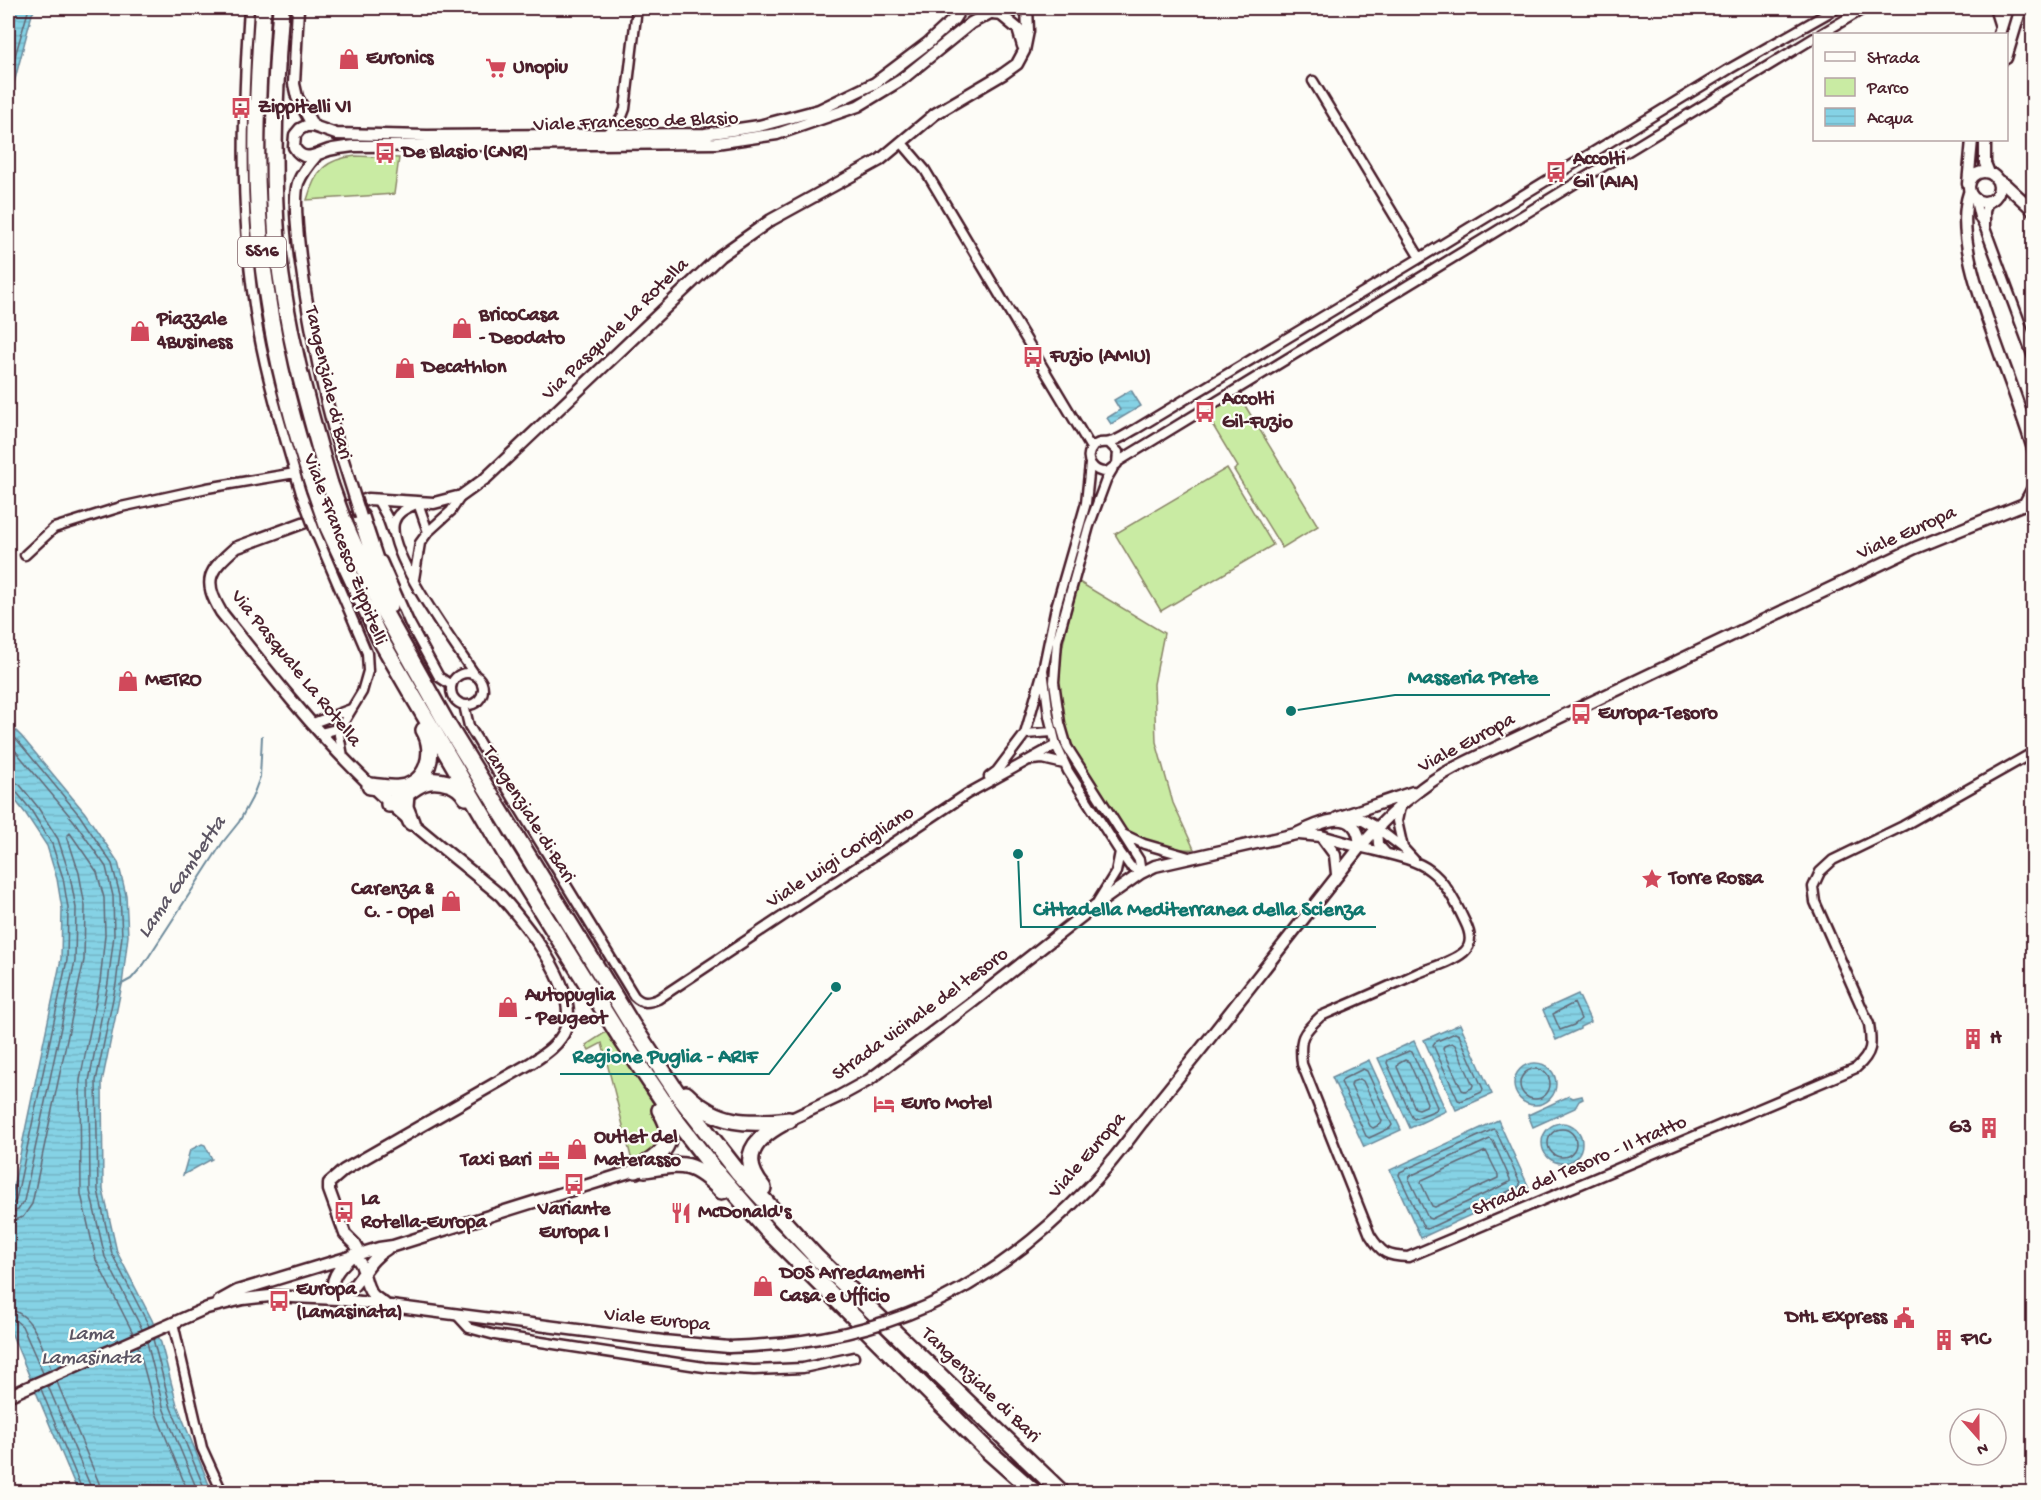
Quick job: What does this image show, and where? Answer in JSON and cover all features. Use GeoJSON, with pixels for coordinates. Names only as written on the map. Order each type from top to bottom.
{"type":"FeatureCollection","features":[{"type":"Feature","properties":{"kind":"highway","name":"Tangenziale di Bari"},"geometry":{"type":"LineString","coordinates":[[263,8],[257,149],[258,204],[263,265],[284,386],[302,451],[308,491],[321,528],[380,639],[504,851],[676,1120],[766,1229],[987,1450],[1034,1492]]}},
{"type":"Feature","properties":{"kind":"highway","name":"Tangenziale di Bari"},"geometry":{"type":"LineString","coordinates":[[281,8],[274,143],[277,240],[289,322],[310,415],[330,484],[343,520],[382,608],[459,744],[654,1058],[715,1143],[776,1215],[832,1273],[1061,1492]]}},
{"type":"Feature","properties":{"kind":"highway"},"geometry":{"type":"LineString","coordinates":[[362,517],[388,601],[417,656],[419,676]]}},
{"type":"Feature","properties":{"kind":"highway"},"geometry":{"type":"LineString","coordinates":[[370,786],[402,791],[423,774],[430,760],[429,739],[415,715],[413,696]]}},
{"type":"Feature","properties":{"kind":"highway"},"geometry":{"type":"LineString","coordinates":[[389,804],[393,792],[402,791],[422,782],[437,779],[454,785],[463,792],[485,829],[504,851]]}},
{"type":"Feature","properties":{"kind":"highway"},"geometry":{"type":"LineString","coordinates":[[402,791],[411,822]]}},
{"type":"Feature","properties":{"kind":"highway"},"geometry":{"type":"LineString","coordinates":[[596,998],[610,1035],[662,1113],[669,1132],[666,1147],[661,1154],[636,1170]]}},
{"type":"Feature","properties":{"kind":"highway"},"geometry":{"type":"LineString","coordinates":[[654,1058],[665,1065],[695,1103],[709,1113],[748,1124],[789,1120]]}},
{"type":"Feature","properties":{"kind":"highway"},"geometry":{"type":"LineString","coordinates":[[776,1215],[770,1196],[752,1171],[751,1154],[761,1137],[789,1120]]}},
{"type":"Feature","properties":{"kind":"highway"},"geometry":{"type":"LineString","coordinates":[[636,1170],[670,1165],[687,1166],[702,1172],[738,1207],[766,1229]]}},
{"type":"Feature","properties":{"kind":"street","name":"Viale Francesco Zippitelli"},"geometry":{"type":"LineString","coordinates":[[249,8],[243,144],[244,220],[259,338],[269,387],[295,473],[308,491]]}},
{"type":"Feature","properties":{"kind":"street"},"geometry":{"type":"LineString","coordinates":[[298,8],[294,89],[303,110],[325,137],[325,146],[305,169],[297,184],[297,232],[309,321],[335,438],[362,517],[409,622],[439,677],[451,685]]}},
{"type":"Feature","properties":{"kind":"street"},"geometry":{"type":"LineString","coordinates":[[606,134],[623,116],[637,8]]}},
{"type":"Feature","properties":{"kind":"street","name":"Viale Francesco de Blasio"},"geometry":{"type":"LineString","coordinates":[[319,154],[354,146],[706,138],[759,126],[819,110],[875,83],[928,43],[954,19],[961,8]]}},
{"type":"Feature","properties":{"kind":"street","name":"Viale Francesco de Blasio"},"geometry":{"type":"LineString","coordinates":[[706,138],[720,143],[777,134],[850,109],[901,80],[971,22],[990,12],[1009,13],[1018,8]]}},
{"type":"Feature","properties":{"kind":"street"},"geometry":{"type":"LineString","coordinates":[[1024,51],[1028,31],[1027,8]]}},
{"type":"Feature","properties":{"kind":"street"},"geometry":{"type":"LineString","coordinates":[[967,794],[998,771],[1025,734],[1043,670],[1056,607],[1086,503],[1090,464],[1088,456],[1091,448],[1099,442],[1109,442],[1136,429],[1713,79],[1837,8]]}},
{"type":"Feature","properties":{"kind":"street"},"geometry":{"type":"LineString","coordinates":[[1823,33],[1865,8]]}},
{"type":"Feature","properties":{"kind":"street"},"geometry":{"type":"LineString","coordinates":[[1994,8],[2000,31]]}},
{"type":"Feature","properties":{"kind":"street"},"geometry":{"type":"LineString","coordinates":[[2000,31],[2007,8]]}},
{"type":"Feature","properties":{"kind":"street"},"geometry":{"type":"LineString","coordinates":[[2008,54],[2021,8]]}},
{"type":"Feature","properties":{"kind":"street"},"geometry":{"type":"LineString","coordinates":[[990,12],[1018,30],[1024,51]]}},
{"type":"Feature","properties":{"kind":"street"},"geometry":{"type":"LineString","coordinates":[[1141,873],[1139,860],[1067,747],[1060,723],[1054,682],[1057,641],[1089,526],[1106,480],[1119,461],[1813,39]]}},
{"type":"Feature","properties":{"kind":"street","name":"Via Pasquale La Rotella"},"geometry":{"type":"LineString","coordinates":[[353,1255],[355,1244],[345,1234],[329,1190],[329,1183],[334,1177],[531,1063],[551,1049],[566,1028],[567,1000],[562,984],[516,913],[501,896],[389,804],[313,723],[221,612],[210,588],[211,573],[219,562],[235,548],[368,500],[434,503],[461,496],[486,478],[720,256],[771,220],[880,160],[935,114],[1017,64],[1024,51]]}},
{"type":"Feature","properties":{"kind":"street"},"geometry":{"type":"LineString","coordinates":[[1313,81],[1420,258]]}},
{"type":"Feature","properties":{"kind":"street"},"geometry":{"type":"LineString","coordinates":[[317,127],[306,126],[300,129],[293,142],[297,152],[303,156],[319,154]]}},
{"type":"Feature","properties":{"kind":"street","name":"Viale Francesco de Blasio"},"geometry":{"type":"LineString","coordinates":[[317,127],[336,134],[358,135],[606,134],[660,139]]}},
{"type":"Feature","properties":{"kind":"street"},"geometry":{"type":"LineString","coordinates":[[1972,141],[1968,161],[1971,194],[2034,360]]}},
{"type":"Feature","properties":{"kind":"street"},"geometry":{"type":"LineString","coordinates":[[1985,141],[1985,163],[1999,190],[1996,197],[1988,202],[1985,212],[1985,228]]}},
{"type":"Feature","properties":{"kind":"street"},"geometry":{"type":"LineString","coordinates":[[902,143],[925,170],[1091,448]]}},
{"type":"Feature","properties":{"kind":"street"},"geometry":{"type":"LineString","coordinates":[[2034,211],[1993,176],[1978,173],[1974,176],[1966,212],[1970,259],[1983,306],[2034,452]]}},
{"type":"Feature","properties":{"kind":"street"},"geometry":{"type":"LineString","coordinates":[[1971,194],[1988,202]]}},
{"type":"Feature","properties":{"kind":"street"},"geometry":{"type":"LineString","coordinates":[[2026,426],[2034,444]]}},
{"type":"Feature","properties":{"kind":"street"},"geometry":{"type":"LineString","coordinates":[[1109,442],[1116,448],[1119,461]]}},
{"type":"Feature","properties":{"kind":"street"},"geometry":{"type":"LineString","coordinates":[[1090,464],[1102,472],[1112,470]]}},
{"type":"Feature","properties":{"kind":"street"},"geometry":{"type":"LineString","coordinates":[[25,555],[54,528],[121,507],[207,488],[295,473]]}},
{"type":"Feature","properties":{"kind":"street"},"geometry":{"type":"LineString","coordinates":[[2029,502],[2034,486]]}},
{"type":"Feature","properties":{"kind":"street"},"geometry":{"type":"LineString","coordinates":[[414,579],[420,543],[428,532],[451,511],[461,496]]}},
{"type":"Feature","properties":{"kind":"street"},"geometry":{"type":"LineString","coordinates":[[376,499],[387,517],[402,561],[461,656],[482,682],[483,692],[478,701],[469,705],[459,703],[452,695],[451,685],[462,668],[461,656]]}},
{"type":"Feature","properties":{"kind":"street","name":"Viale Europa"},"geometry":{"type":"LineString","coordinates":[[8,1396],[207,1308],[243,1299],[270,1296],[337,1299],[663,1341],[729,1347],[787,1344],[843,1335],[877,1326],[935,1304],[998,1267],[1029,1243],[1089,1187],[1360,847],[1377,828],[1421,788],[1449,771],[1512,740],[1915,548],[2029,502]]}},
{"type":"Feature","properties":{"kind":"street"},"geometry":{"type":"LineString","coordinates":[[395,539],[393,525],[396,517],[401,511],[418,503],[428,532]]}},
{"type":"Feature","properties":{"kind":"street","name":"Viale Francesco Zippitelli"},"geometry":{"type":"LineString","coordinates":[[321,528],[367,653],[368,670],[363,692],[342,724]]}},
{"type":"Feature","properties":{"kind":"street"},"geometry":{"type":"LineString","coordinates":[[1043,670],[1056,746],[1120,852],[1130,866],[1141,873]]}},
{"type":"Feature","properties":{"kind":"street"},"geometry":{"type":"LineString","coordinates":[[460,674],[475,675]]}},
{"type":"Feature","properties":{"kind":"street","name":"Viale Luigi Corigliano"},"geometry":{"type":"LineString","coordinates":[[464,705],[469,726],[634,996],[640,1002],[648,1003],[658,999],[967,794],[1056,746]]}},
{"type":"Feature","properties":{"kind":"street"},"geometry":{"type":"LineString","coordinates":[[313,723],[352,709]]}},
{"type":"Feature","properties":{"kind":"street"},"geometry":{"type":"LineString","coordinates":[[321,732],[333,730],[342,724]]}},
{"type":"Feature","properties":{"kind":"street"},"geometry":{"type":"LineString","coordinates":[[342,724],[339,735],[343,756]]}},
{"type":"Feature","properties":{"kind":"street"},"geometry":{"type":"LineString","coordinates":[[1025,734],[1052,732]]}},
{"type":"Feature","properties":{"kind":"street","name":"Strada del Tesoro - II tratto"},"geometry":{"type":"LineString","coordinates":[[1415,861],[1430,869],[1442,880],[1453,897],[1469,931],[1470,941],[1465,951],[1321,1016],[1306,1029],[1300,1047],[1302,1064],[1370,1235],[1378,1248],[1390,1256],[1408,1257],[1856,1068],[1866,1059],[1872,1044],[1869,1024],[1815,902],[1813,887],[1820,872],[1833,860],[1903,826],[2034,752]]}},
{"type":"Feature","properties":{"kind":"street"},"geometry":{"type":"LineString","coordinates":[[1029,760],[1043,759],[1065,764]]}},
{"type":"Feature","properties":{"kind":"street"},"geometry":{"type":"LineString","coordinates":[[1296,834],[1311,826],[1421,788]]}},
{"type":"Feature","properties":{"kind":"street"},"geometry":{"type":"LineString","coordinates":[[1400,807],[1397,821],[1403,848]]}},
{"type":"Feature","properties":{"kind":"street"},"geometry":{"type":"LineString","coordinates":[[1348,815],[1377,828],[1403,848],[1415,861]]}},
{"type":"Feature","properties":{"kind":"street"},"geometry":{"type":"LineString","coordinates":[[1334,819],[1345,820],[1357,829],[1360,847]]}},
{"type":"Feature","properties":{"kind":"street"},"geometry":{"type":"LineString","coordinates":[[1377,828],[1378,844],[1386,854]]}},
{"type":"Feature","properties":{"kind":"street"},"geometry":{"type":"LineString","coordinates":[[1123,834],[1144,844],[1192,858]]}},
{"type":"Feature","properties":{"kind":"street"},"geometry":{"type":"LineString","coordinates":[[1296,834],[1321,836],[1415,861]]}},
{"type":"Feature","properties":{"kind":"street","name":"Strada vicinale del tesoro"},"geometry":{"type":"LineString","coordinates":[[789,1120],[838,1098],[869,1080],[1096,904],[1141,873],[1155,866],[1296,834]]}},
{"type":"Feature","properties":{"kind":"street"},"geometry":{"type":"LineString","coordinates":[[1321,836],[1335,855],[1338,874]]}},
{"type":"Feature","properties":{"kind":"street"},"geometry":{"type":"LineString","coordinates":[[1096,904],[1116,872],[1120,852]]}},
{"type":"Feature","properties":{"kind":"street"},"geometry":{"type":"LineString","coordinates":[[207,1308],[237,1291],[353,1255],[393,1246],[636,1170]]}},
{"type":"Feature","properties":{"kind":"street"},"geometry":{"type":"LineString","coordinates":[[353,1255],[335,1275],[333,1292],[337,1299],[350,1292],[370,1262],[393,1246]]}},
{"type":"Feature","properties":{"kind":"street"},"geometry":{"type":"LineString","coordinates":[[353,1255],[361,1264],[372,1295],[388,1306]]}},
{"type":"Feature","properties":{"kind":"street"},"geometry":{"type":"LineString","coordinates":[[457,1315],[469,1328],[495,1335],[704,1367],[754,1370],[803,1368],[855,1357]]}},
{"type":"Feature","properties":{"kind":"street"},"geometry":{"type":"LineString","coordinates":[[169,1325],[202,1448],[222,1492]]}},
{"type":"Feature","properties":{"kind":"green space"},"geometry":{"type":"Polygon","coordinates":[[[356,156],[399,158],[394,194],[307,200],[314,181],[323,168],[336,160],[356,156]]]}},
{"type":"Feature","properties":{"kind":"green space"},"geometry":{"type":"Polygon","coordinates":[[[1238,394],[1318,526],[1282,548],[1234,470],[1238,467],[1206,414],[1238,394]]]}},
{"type":"Feature","properties":{"kind":"green space"},"geometry":{"type":"Polygon","coordinates":[[[1227,468],[1273,545],[1161,611],[1115,534],[1227,468]]]}},
{"type":"Feature","properties":{"kind":"green space"},"geometry":{"type":"Polygon","coordinates":[[[1079,582],[1164,633],[1154,684],[1156,742],[1173,803],[1194,849],[1155,845],[1128,832],[1085,769],[1071,743],[1062,714],[1059,684],[1061,655],[1079,582]]]}},
{"type":"Feature","properties":{"kind":"green space"},"geometry":{"type":"Polygon","coordinates":[[[606,1032],[663,1118],[666,1137],[642,1162],[626,1166],[623,1162],[631,1157],[602,1043],[589,1050],[586,1045],[606,1032]]]}},
{"type":"Feature","properties":{"kind":"water"},"geometry":{"type":"Polygon","coordinates":[[[8,8],[36,8],[32,14],[8,106],[8,8]]]}},
{"type":"Feature","properties":{"kind":"water"},"geometry":{"type":"Polygon","coordinates":[[[1131,390],[1141,406],[1111,424],[1107,418],[1120,410],[1114,400],[1131,390]]]}},
{"type":"Feature","properties":{"kind":"water","name":"Lama Lamasinata"},"geometry":{"type":"Polygon","coordinates":[[[8,723],[85,813],[118,862],[126,895],[128,936],[122,985],[102,1082],[103,1190],[117,1252],[152,1320],[161,1343],[177,1405],[212,1492],[78,1492],[8,1325],[8,1212],[61,959],[62,909],[57,879],[47,846],[8,791],[8,723]]]}},
{"type":"Feature","properties":{"kind":"water"},"geometry":{"type":"Polygon","coordinates":[[[1578,994],[1591,1022],[1556,1040],[1543,1010],[1578,994]]]}},
{"type":"Feature","properties":{"kind":"water"},"geometry":{"type":"Polygon","coordinates":[[[1460,1024],[1492,1094],[1456,1110],[1424,1040],[1460,1024]]]}},
{"type":"Feature","properties":{"kind":"water"},"geometry":{"type":"Polygon","coordinates":[[[1414,1041],[1446,1111],[1410,1128],[1378,1058],[1414,1041]]]}},
{"type":"Feature","properties":{"kind":"water"},"geometry":{"type":"Polygon","coordinates":[[[1369,1060],[1401,1130],[1364,1147],[1332,1077],[1369,1060]]]}},
{"type":"Feature","properties":{"kind":"water"},"geometry":{"type":"Polygon","coordinates":[[[1535,1063],[1550,1069],[1556,1084],[1550,1099],[1535,1105],[1520,1099],[1514,1084],[1520,1069],[1535,1063]]]}},
{"type":"Feature","properties":{"kind":"water"},"geometry":{"type":"Polygon","coordinates":[[[1569,1096],[1573,1098],[1582,1096],[1583,1099],[1575,1108],[1533,1127],[1528,1115],[1569,1096]]]}},
{"type":"Feature","properties":{"kind":"water"},"geometry":{"type":"Polygon","coordinates":[[[1498,1120],[1529,1188],[1421,1238],[1390,1170],[1498,1120]]]}},
{"type":"Feature","properties":{"kind":"water"},"geometry":{"type":"Polygon","coordinates":[[[1562,1123],[1570,1124],[1576,1129],[1581,1135],[1581,1151],[1576,1157],[1570,1162],[1562,1163],[1554,1162],[1548,1157],[1543,1151],[1542,1143],[1543,1135],[1548,1129],[1554,1124],[1562,1123]]]}},
{"type":"Feature","properties":{"kind":"water"},"geometry":{"type":"Polygon","coordinates":[[[202,1144],[205,1145],[212,1159],[183,1175],[190,1150],[202,1144]]]}},
{"type":"Feature","properties":{"kind":"waterway","name":"Lama Gambetta"},"geometry":{"type":"LineString","coordinates":[[120,985],[131,979],[144,964],[223,842],[239,822],[260,777],[262,736]]}},
{"type":"Feature","properties":{"kind":"place","name":"Euronics"},"geometry":{"type":"Point","coordinates":[349,59]}},
{"type":"Feature","properties":{"kind":"place","name":"Unopiu"},"geometry":{"type":"Point","coordinates":[496,68]}},
{"type":"Feature","properties":{"kind":"place","name":"Zippitelli VI"},"geometry":{"type":"Point","coordinates":[241,108]}},
{"type":"Feature","properties":{"kind":"place","name":"De Blasio (CNR)"},"geometry":{"type":"Point","coordinates":[385,153]}},
{"type":"Feature","properties":{"kind":"place","name":"Accolti Gil (AIA)"},"geometry":{"type":"Point","coordinates":[1556,172]}},
{"type":"Feature","properties":{"kind":"place","name":"BricoCasa - Deodato"},"geometry":{"type":"Point","coordinates":[462,328]}},
{"type":"Feature","properties":{"kind":"place","name":"Piazzale 4Business"},"geometry":{"type":"Point","coordinates":[140,331]}},
{"type":"Feature","properties":{"kind":"place","name":"Fuzio (AMIU)"},"geometry":{"type":"Point","coordinates":[1033,357]}},
{"type":"Feature","properties":{"kind":"place","name":"Decathlon"},"geometry":{"type":"Point","coordinates":[405,368]}},
{"type":"Feature","properties":{"kind":"place","name":"Accolti Gil-Fuzio"},"geometry":{"type":"Point","coordinates":[1205,412]}},
{"type":"Feature","properties":{"kind":"place","name":"METRO"},"geometry":{"type":"Point","coordinates":[128,681]}},
{"type":"Feature","properties":{"kind":"place","name":"Masseria Prete"},"geometry":{"type":"Point","coordinates":[1291,711]}},
{"type":"Feature","properties":{"kind":"place","name":"Europa-Tesoro"},"geometry":{"type":"Point","coordinates":[1581,714]}},
{"type":"Feature","properties":{"kind":"place","name":"Cittadella Mediterranea della Scienza"},"geometry":{"type":"Point","coordinates":[1018,854]}},
{"type":"Feature","properties":{"kind":"place","name":"Torre Rossa"},"geometry":{"type":"Point","coordinates":[1652,879]}},
{"type":"Feature","properties":{"kind":"place","name":"Carenza & C. - Opel"},"geometry":{"type":"Point","coordinates":[451,901]}},
{"type":"Feature","properties":{"kind":"place","name":"Regione Puglia - ARIF"},"geometry":{"type":"Point","coordinates":[836,987]}},
{"type":"Feature","properties":{"kind":"place","name":"Autopuglia - Peugeot"},"geometry":{"type":"Point","coordinates":[508,1007]}},
{"type":"Feature","properties":{"kind":"place","name":"H"},"geometry":{"type":"Point","coordinates":[1973,1039]}},
{"type":"Feature","properties":{"kind":"place","name":"Euro Motel"},"geometry":{"type":"Point","coordinates":[884,1104]}},
{"type":"Feature","properties":{"kind":"place","name":"G3"},"geometry":{"type":"Point","coordinates":[1989,1128]}},
{"type":"Feature","properties":{"kind":"place","name":"Outlet del Materasso"},"geometry":{"type":"Point","coordinates":[577,1149]}},
{"type":"Feature","properties":{"kind":"place","name":"Taxi Bari"},"geometry":{"type":"Point","coordinates":[549,1161]}},
{"type":"Feature","properties":{"kind":"place","name":"Variante Europa I"},"geometry":{"type":"Point","coordinates":[574,1184]}},
{"type":"Feature","properties":{"kind":"place","name":"La Rotella-Europa"},"geometry":{"type":"Point","coordinates":[344,1212]}},
{"type":"Feature","properties":{"kind":"place","name":"McDonald's"},"geometry":{"type":"Point","coordinates":[681,1213]}},
{"type":"Feature","properties":{"kind":"place","name":"DOS Arredamenti Casa e Ufficio"},"geometry":{"type":"Point","coordinates":[763,1286]}},
{"type":"Feature","properties":{"kind":"place","name":"Europa (Lamasinata)"},"geometry":{"type":"Point","coordinates":[279,1301]}},
{"type":"Feature","properties":{"kind":"place","name":"DHL Express"},"geometry":{"type":"Point","coordinates":[1904,1318]}},
{"type":"Feature","properties":{"kind":"place","name":"F1C"},"geometry":{"type":"Point","coordinates":[1944,1340]}}]}
